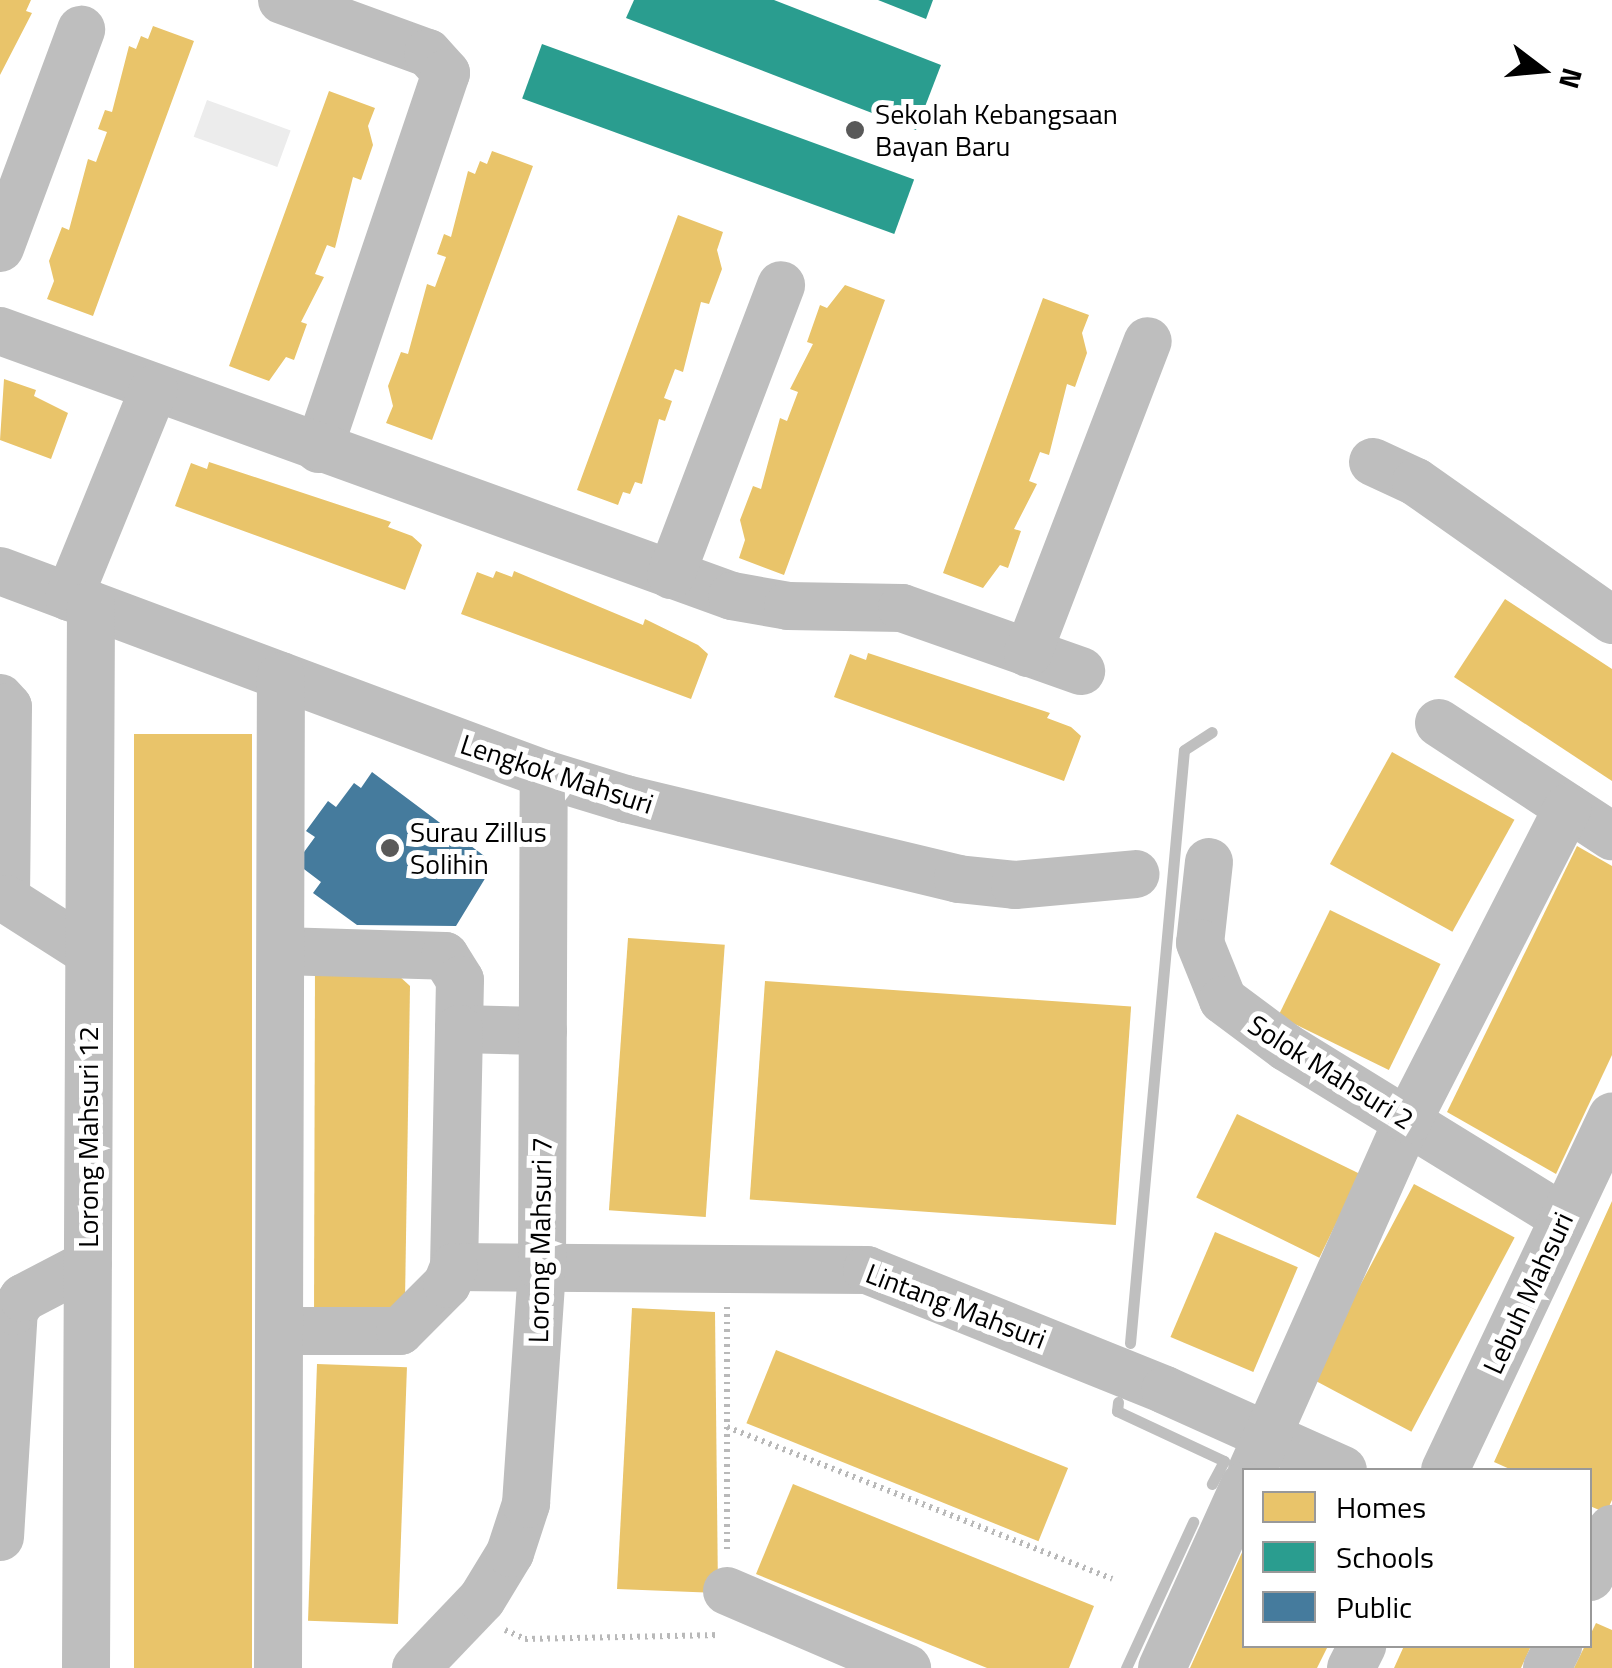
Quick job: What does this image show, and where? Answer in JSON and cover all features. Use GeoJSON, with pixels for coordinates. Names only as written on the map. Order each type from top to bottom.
{"type":"FeatureCollection","features":[{"type":"Feature","properties":{"kind":"street"},"geometry":{"type":"LineString","coordinates":[[282,0],[428,53],[446,73],[319,448]]}},
{"type":"Feature","properties":{"kind":"street"},"geometry":{"type":"LineString","coordinates":[[0,248],[81,30]]}},
{"type":"Feature","properties":{"kind":"street"},"geometry":{"type":"LineString","coordinates":[[671,575],[781,285]]}},
{"type":"Feature","properties":{"kind":"street"},"geometry":{"type":"LineString","coordinates":[[0,331],[732,596],[788,606],[902,608],[1081,671]]}},
{"type":"Feature","properties":{"kind":"street"},"geometry":{"type":"LineString","coordinates":[[1028,653],[1148,342]]}},
{"type":"Feature","properties":{"kind":"street"},"geometry":{"type":"LineString","coordinates":[[80,601],[154,389]]}},
{"type":"Feature","properties":{"kind":"street"},"geometry":{"type":"LineString","coordinates":[[1373,462],[1416,482],[1612,620]]}},
{"type":"Feature","properties":{"kind":"street","name":"Lengkok Mahsuri"},"geometry":{"type":"LineString","coordinates":[[0,571],[544,774],[958,879],[1034,884],[1135,874]]}},
{"type":"Feature","properties":{"kind":"street","name":"Lorong Mahsuri 12"},"geometry":{"type":"LineString","coordinates":[[80,601],[89,952],[86,1668]]}},
{"type":"Feature","properties":{"kind":"street"},"geometry":{"type":"LineString","coordinates":[[278,1668],[281,676]]}},
{"type":"Feature","properties":{"kind":"street"},"geometry":{"type":"LineString","coordinates":[[0,698],[8,707],[6,899],[89,952]]}},
{"type":"Feature","properties":{"kind":"street"},"geometry":{"type":"LineString","coordinates":[[1439,723],[1612,836]]}},
{"type":"Feature","properties":{"kind":"street","name":"Lorong Mahsuri 7"},"geometry":{"type":"LineString","coordinates":[[416,1668],[472,1610],[510,1553],[526,1504],[542,1268],[544,774]]}},
{"type":"Feature","properties":{"kind":"street"},"geometry":{"type":"LineString","coordinates":[[1260,1453],[1408,1120],[1568,808]]}},
{"type":"Feature","properties":{"kind":"street","name":"Solok Mahsuri 2"},"geometry":{"type":"LineString","coordinates":[[1209,862],[1200,943],[1223,1000],[1259,1030],[1564,1218]]}},
{"type":"Feature","properties":{"kind":"street"},"geometry":{"type":"LineString","coordinates":[[279,1332],[400,1330],[447,1284],[454,1267],[460,980],[445,956],[281,951]]}},
{"type":"Feature","properties":{"kind":"street"},"geometry":{"type":"LineString","coordinates":[[459,1029],[543,1031]]}},
{"type":"Feature","properties":{"kind":"street","name":"Lebuh Mahsuri"},"geometry":{"type":"LineString","coordinates":[[1446,1468],[1612,1116]]}},
{"type":"Feature","properties":{"kind":"street"},"geometry":{"type":"LineString","coordinates":[[0,1537],[14,1311],[22,1298],[88,1264]]}},
{"type":"Feature","properties":{"kind":"street","name":"Lintang Mahsuri"},"geometry":{"type":"LineString","coordinates":[[454,1267],[830,1264],[910,1282],[1260,1453],[1333,1468]]}},
{"type":"Feature","properties":{"kind":"street"},"geometry":{"type":"LineString","coordinates":[[1162,1668],[1242,1490]]}},
{"type":"Feature","properties":{"kind":"street"},"geometry":{"type":"LineString","coordinates":[[1592,1575],[1612,1529]]}},
{"type":"Feature","properties":{"kind":"street"},"geometry":{"type":"LineString","coordinates":[[748,1600],[908,1668]]}},
{"type":"Feature","properties":{"kind":"path"},"geometry":{"type":"LineString","coordinates":[[472,1610],[525,1640],[727,1634],[748,1600],[727,1427],[726,1266]]}},
{"type":"Feature","properties":{"kind":"path"},"geometry":{"type":"LineString","coordinates":[[727,1427],[1112,1578]]}},
{"type":"Feature","properties":{"kind":"shaded area"},"geometry":{"type":"Polygon","coordinates":[[[207,100],[291,130],[277,167],[194,137],[207,100]]]}},
{"type":"Feature","properties":{"kind":"building: Homes"},"geometry":{"type":"Polygon","coordinates":[[[0,0],[31,0],[26,11],[32,13],[0,75],[0,0]]]}},
{"type":"Feature","properties":{"kind":"building: Homes"},"geometry":{"type":"Polygon","coordinates":[[[153,26],[194,41],[93,316],[47,299],[54,281],[49,261],[62,227],[69,230],[88,159],[96,162],[107,132],[98,129],[105,110],[112,112],[129,46],[136,49],[141,36],[148,39],[153,26]]]}},
{"type":"Feature","properties":{"kind":"building: Homes"},"geometry":{"type":"Polygon","coordinates":[[[329,91],[375,108],[368,126],[373,145],[361,180],[353,177],[335,248],[327,245],[315,274],[324,277],[301,322],[307,324],[294,360],[286,357],[269,381],[229,366],[329,91]]]}},
{"type":"Feature","properties":{"kind":"building: Homes"},"geometry":{"type":"Polygon","coordinates":[[[492,151],[533,166],[432,440],[386,423],[393,406],[388,386],[401,352],[408,354],[427,284],[435,287],[446,257],[437,254],[444,234],[451,237],[468,171],[475,174],[480,161],[487,164],[492,151]]]}},
{"type":"Feature","properties":{"kind":"building: Homes"},"geometry":{"type":"Polygon","coordinates":[[[678,215],[723,232],[717,250],[722,269],[709,304],[701,302],[683,372],[675,369],[664,398],[672,401],[665,421],[659,419],[642,484],[635,482],[630,494],[623,492],[618,505],[577,490],[678,215]]]}},
{"type":"Feature","properties":{"kind":"building: Homes"},"geometry":{"type":"Polygon","coordinates":[[[845,285],[885,300],[784,575],[739,558],[745,540],[740,520],[753,486],[761,489],[780,418],[787,421],[798,392],[790,389],[813,344],[807,342],[820,305],[827,308],[845,285]]]}},
{"type":"Feature","properties":{"kind":"building: Homes"},"geometry":{"type":"Polygon","coordinates":[[[1043,298],[1089,315],[1082,333],[1087,353],[1075,387],[1067,384],[1049,455],[1040,452],[1029,481],[1037,484],[1014,529],[1021,531],[1008,568],[1000,565],[983,588],[943,573],[1043,298]]]}},
{"type":"Feature","properties":{"kind":"building: Homes"},"geometry":{"type":"Polygon","coordinates":[[[4,379],[36,390],[34,396],[68,413],[51,459],[0,440],[4,379]]]}},
{"type":"Feature","properties":{"kind":"building: Homes"},"geometry":{"type":"Polygon","coordinates":[[[209,462],[391,522],[388,527],[412,536],[422,545],[405,590],[175,506],[191,463],[207,469],[209,462]]]}},
{"type":"Feature","properties":{"kind":"building: Homes"},"geometry":{"type":"Polygon","coordinates":[[[496,571],[512,577],[514,571],[643,625],[645,619],[698,645],[708,654],[691,699],[461,614],[477,572],[493,578],[496,571]]]}},
{"type":"Feature","properties":{"kind":"building: Homes"},"geometry":{"type":"Polygon","coordinates":[[[1505,599],[1612,669],[1612,781],[1454,677],[1505,599]]]}},
{"type":"Feature","properties":{"kind":"building: Homes"},"geometry":{"type":"Polygon","coordinates":[[[868,653],[1050,713],[1047,718],[1071,727],[1081,736],[1064,781],[834,697],[850,654],[866,660],[868,653]]]}},
{"type":"Feature","properties":{"kind":"building: Homes"},"geometry":{"type":"Polygon","coordinates":[[[134,734],[252,734],[252,1668],[134,1668],[134,734]]]}},
{"type":"Feature","properties":{"kind":"building: Homes"},"geometry":{"type":"Polygon","coordinates":[[[1392,752],[1514,820],[1452,932],[1330,864],[1392,752]]]}},
{"type":"Feature","properties":{"kind":"building: Homes"},"geometry":{"type":"Polygon","coordinates":[[[1577,846],[1612,866],[1612,1055],[1556,1174],[1447,1112],[1577,846]]]}},
{"type":"Feature","properties":{"kind":"building: Homes"},"geometry":{"type":"Polygon","coordinates":[[[1330,910],[1441,964],[1389,1070],[1278,1016],[1330,910]]]}},
{"type":"Feature","properties":{"kind":"building: Homes"},"geometry":{"type":"Polygon","coordinates":[[[628,938],[725,945],[706,1217],[609,1210],[628,938]]]}},
{"type":"Feature","properties":{"kind":"building: Homes"},"geometry":{"type":"Polygon","coordinates":[[[315,964],[386,964],[410,986],[405,1301],[387,1319],[314,1319],[315,964]]]}},
{"type":"Feature","properties":{"kind":"building: Homes"},"geometry":{"type":"Polygon","coordinates":[[[765,981],[1131,1007],[1116,1225],[750,1199],[765,981]]]}},
{"type":"Feature","properties":{"kind":"building: Homes"},"geometry":{"type":"Polygon","coordinates":[[[1237,1114],[1360,1174],[1319,1258],[1196,1198],[1237,1114]]]}},
{"type":"Feature","properties":{"kind":"building: Homes"},"geometry":{"type":"Polygon","coordinates":[[[1414,1184],[1515,1238],[1411,1432],[1311,1378],[1414,1184]]]}},
{"type":"Feature","properties":{"kind":"building: Homes"},"geometry":{"type":"Polygon","coordinates":[[[1612,1201],[1612,1500],[1606,1513],[1592,1507],[1592,1468],[1508,1468],[1494,1462],[1612,1201]]]}},
{"type":"Feature","properties":{"kind":"building: Homes"},"geometry":{"type":"Polygon","coordinates":[[[1215,1232],[1298,1267],[1253,1372],[1170,1337],[1215,1232]]]}},
{"type":"Feature","properties":{"kind":"building: Homes"},"geometry":{"type":"Polygon","coordinates":[[[632,1308],[715,1312],[718,1593],[617,1589],[632,1308]]]}},
{"type":"Feature","properties":{"kind":"building: Homes"},"geometry":{"type":"Polygon","coordinates":[[[776,1350],[1068,1468],[1038,1541],[746,1423],[776,1350]]]}},
{"type":"Feature","properties":{"kind":"building: Homes"},"geometry":{"type":"Polygon","coordinates":[[[317,1364],[407,1367],[398,1624],[308,1621],[317,1364]]]}},
{"type":"Feature","properties":{"kind":"building: Homes"},"geometry":{"type":"Polygon","coordinates":[[[793,1484],[1094,1606],[1069,1668],[987,1668],[756,1574],[793,1484]]]}},
{"type":"Feature","properties":{"kind":"building: Homes"},"geometry":{"type":"Polygon","coordinates":[[[1242,1552],[1242,1648],[1327,1648],[1317,1668],[1190,1668],[1242,1552]]]}},
{"type":"Feature","properties":{"kind":"building: Homes"},"geometry":{"type":"Polygon","coordinates":[[[1596,1623],[1612,1630],[1612,1668],[1574,1668],[1584,1648],[1592,1648],[1596,1623]]]}},
{"type":"Feature","properties":{"kind":"building: Homes"},"geometry":{"type":"Polygon","coordinates":[[[1403,1648],[1530,1648],[1521,1668],[1394,1668],[1403,1648]]]}},
{"type":"Feature","properties":{"kind":"building: Schools"},"geometry":{"type":"Polygon","coordinates":[[[634,0],[774,0],[941,65],[916,130],[626,18],[634,0]]]}},
{"type":"Feature","properties":{"kind":"building: Schools"},"geometry":{"type":"Polygon","coordinates":[[[878,0],[933,0],[926,19],[878,0]]]}},
{"type":"Feature","properties":{"kind":"building: Schools"},"geometry":{"type":"Polygon","coordinates":[[[542,44],[914,179],[894,234],[522,99],[542,44]]]}},
{"type":"Feature","properties":{"kind":"building: Public","name":"Surau Zillus Solihin"},"geometry":{"type":"Polygon","coordinates":[[[372,772],[487,858],[489,872],[456,926],[357,925],[313,893],[321,882],[296,863],[315,837],[306,831],[328,801],[336,807],[354,783],[361,788],[372,772]]]}},
{"type":"Feature","properties":{"kind":"waterway"},"geometry":{"type":"LineString","coordinates":[[1130,1343],[1184,750],[1212,732]]}},
{"type":"Feature","properties":{"kind":"waterway"},"geometry":{"type":"LineString","coordinates":[[1118,1402],[1117,1411],[1224,1461],[1212,1484]]}},
{"type":"Feature","properties":{"kind":"waterway"},"geometry":{"type":"LineString","coordinates":[[1126,1668],[1193,1522]]}},
{"type":"Feature","properties":{"kind":"place","name":"Sekolah Kebangsaan Bayan Baru"},"geometry":{"type":"Point","coordinates":[855,130]}},
{"type":"Feature","properties":{"kind":"place","name":"Surau Zillus Solihin"},"geometry":{"type":"Point","coordinates":[390,848]}}]}
